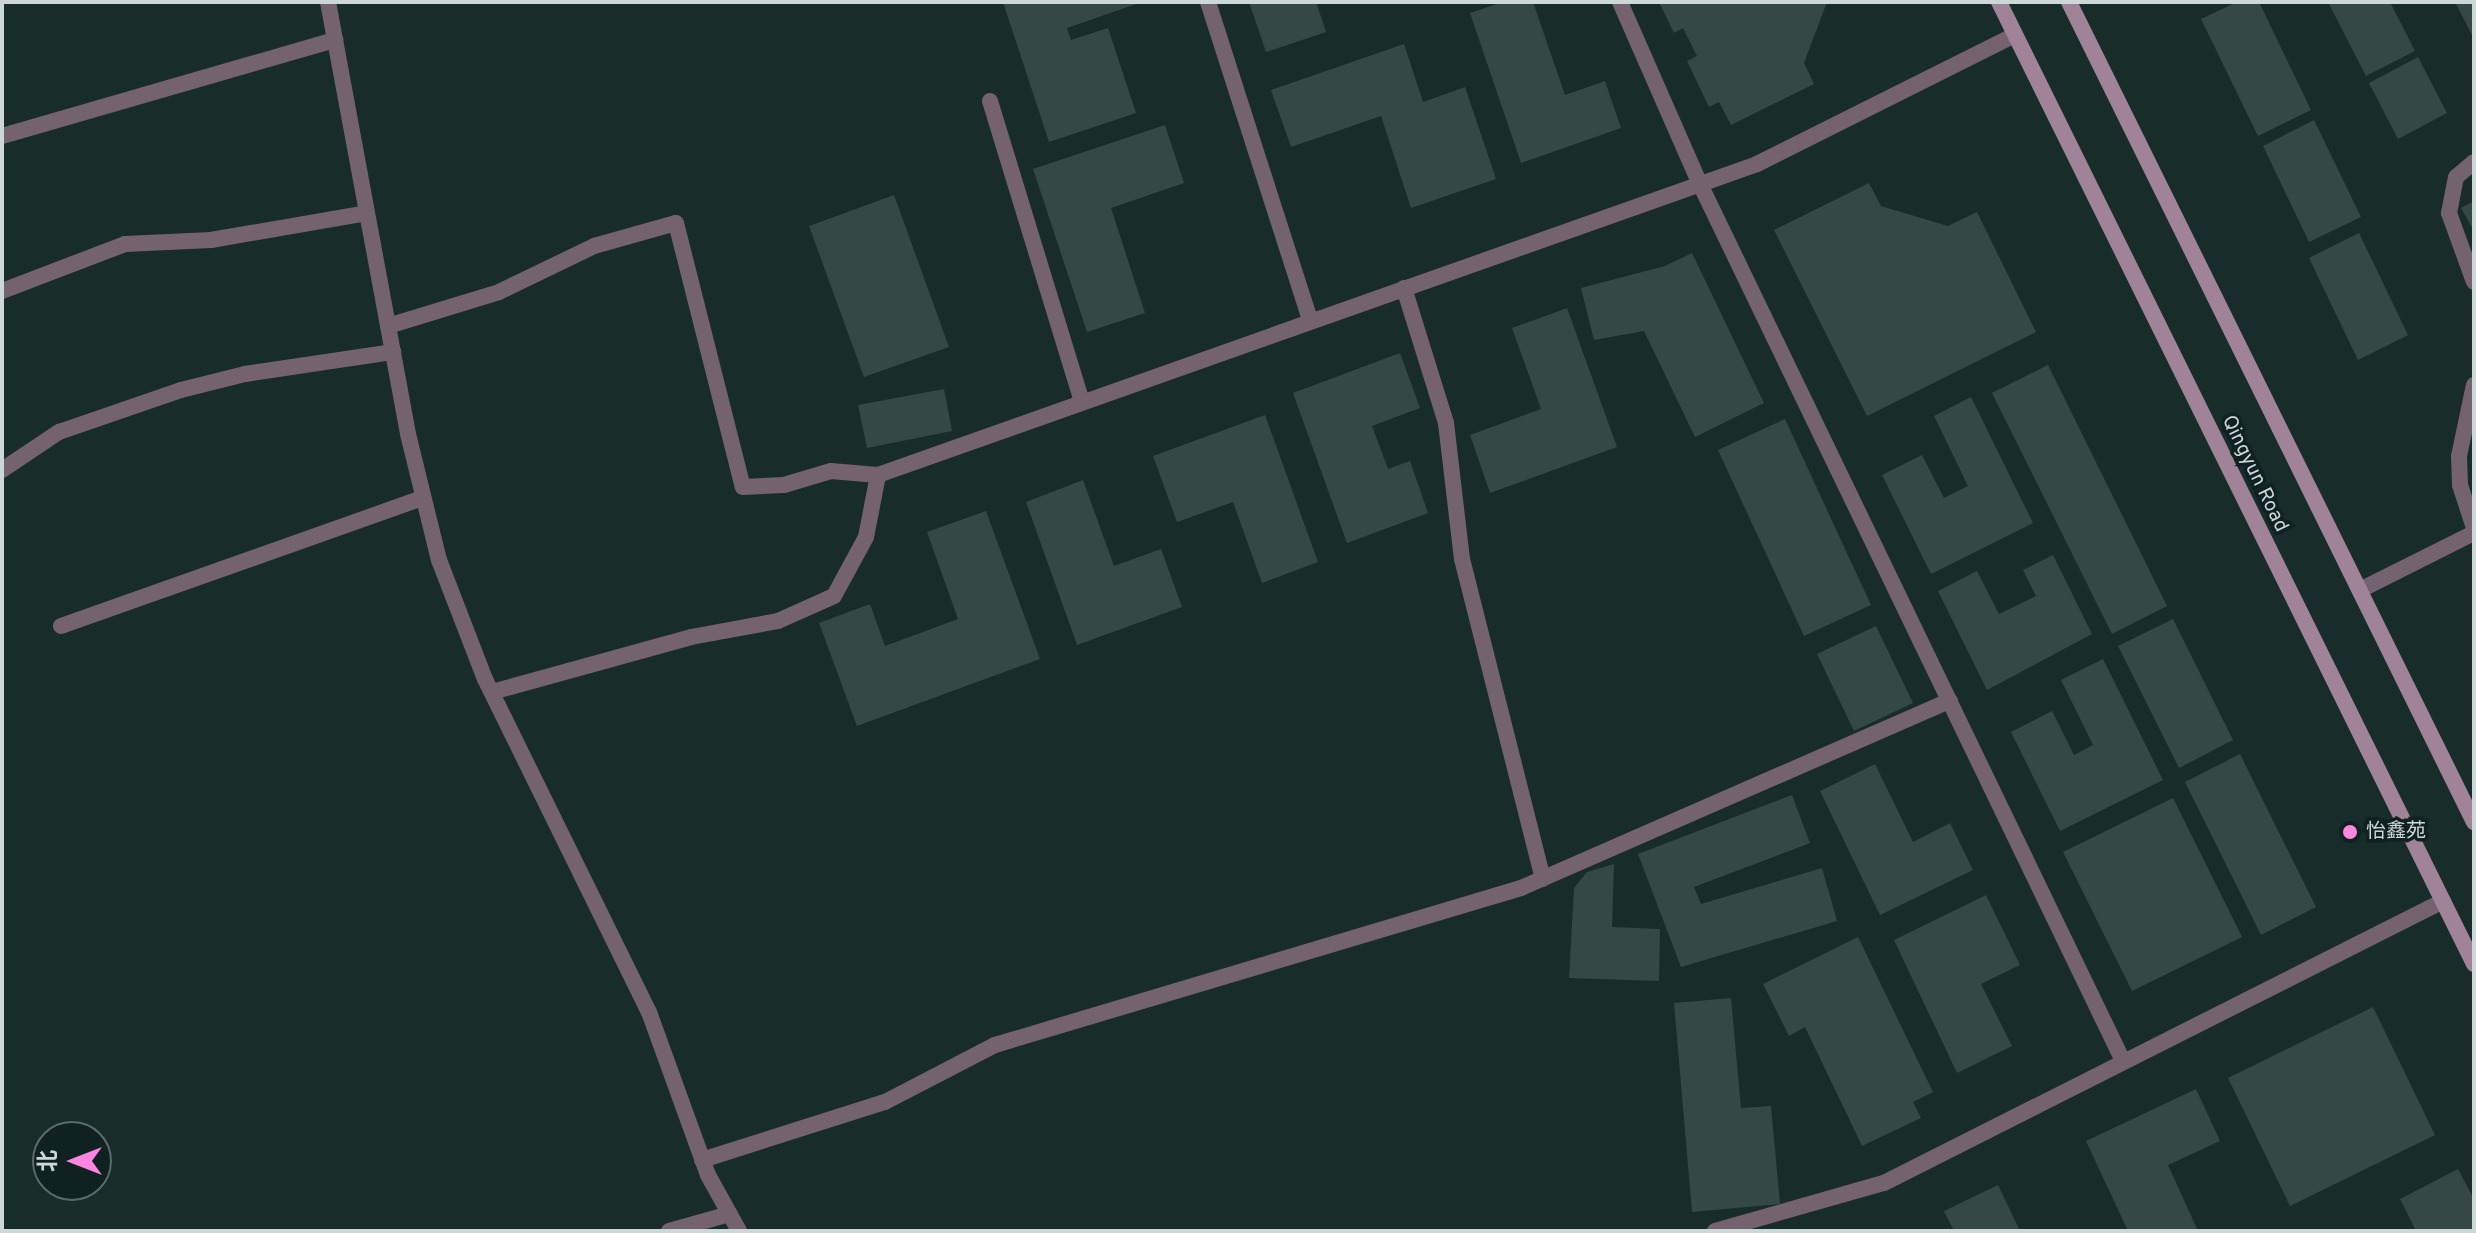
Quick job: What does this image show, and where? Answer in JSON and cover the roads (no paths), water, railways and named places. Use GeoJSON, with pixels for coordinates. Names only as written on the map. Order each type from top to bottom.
{"type":"FeatureCollection","features":[{"type":"Feature","properties":{"kind":"main road","name":"Qingyun Road"},"geometry":{"type":"LineString","coordinates":[[1999,2],[2474,964]]}},
{"type":"Feature","properties":{"kind":"main road"},"geometry":{"type":"LineString","coordinates":[[2070,2],[2474,822]]}},
{"type":"Feature","properties":{"kind":"street"},"geometry":{"type":"LineString","coordinates":[[328,2],[422,498],[460,621],[649,1012],[702,1160],[739,1231]]}},
{"type":"Feature","properties":{"kind":"street"},"geometry":{"type":"LineString","coordinates":[[1208,2],[1310,320]]}},
{"type":"Feature","properties":{"kind":"street"},"geometry":{"type":"LineString","coordinates":[[1620,2],[1700,184],[2123,1061]]}},
{"type":"Feature","properties":{"kind":"street"},"geometry":{"type":"LineString","coordinates":[[388,326],[499,292],[594,246],[676,223],[743,487],[784,485],[831,471],[878,475],[1757,164],[2015,35]]}},
{"type":"Feature","properties":{"kind":"street"},"geometry":{"type":"LineString","coordinates":[[2,136],[335,40]]}},
{"type":"Feature","properties":{"kind":"street"},"geometry":{"type":"LineString","coordinates":[[990,101],[1082,401]]}},
{"type":"Feature","properties":{"kind":"street"},"geometry":{"type":"LineString","coordinates":[[2474,162],[2456,177],[2449,213],[2474,282]]}},
{"type":"Feature","properties":{"kind":"street"},"geometry":{"type":"LineString","coordinates":[[2,291],[125,244],[211,240],[367,213]]}},
{"type":"Feature","properties":{"kind":"street"},"geometry":{"type":"LineString","coordinates":[[1404,288],[1446,423],[1462,559],[1543,879]]}},
{"type":"Feature","properties":{"kind":"street"},"geometry":{"type":"LineString","coordinates":[[2,470],[59,432],[181,390],[245,374],[393,352]]}},
{"type":"Feature","properties":{"kind":"street"},"geometry":{"type":"LineString","coordinates":[[2360,590],[2474,530],[2460,485],[2459,456],[2474,385]]}},
{"type":"Feature","properties":{"kind":"street"},"geometry":{"type":"LineString","coordinates":[[492,692],[691,637],[778,621],[834,596],[866,537],[878,475]]}},
{"type":"Feature","properties":{"kind":"street"},"geometry":{"type":"LineString","coordinates":[[61,626],[422,498]]}},
{"type":"Feature","properties":{"kind":"street"},"geometry":{"type":"LineString","coordinates":[[702,1160],[885,1102],[995,1045],[1215,983],[1543,879],[1950,701]]}},
{"type":"Feature","properties":{"kind":"street"},"geometry":{"type":"LineString","coordinates":[[1715,1231],[1884,1183],[2443,901]]}},
{"type":"Feature","properties":{"kind":"street"},"geometry":{"type":"LineString","coordinates":[[669,1231],[730,1214]]}},
{"type":"Feature","properties":{"kind":"place","name":"怡鑫苑"},"geometry":{"type":"Point","coordinates":[2350,832]}}]}
